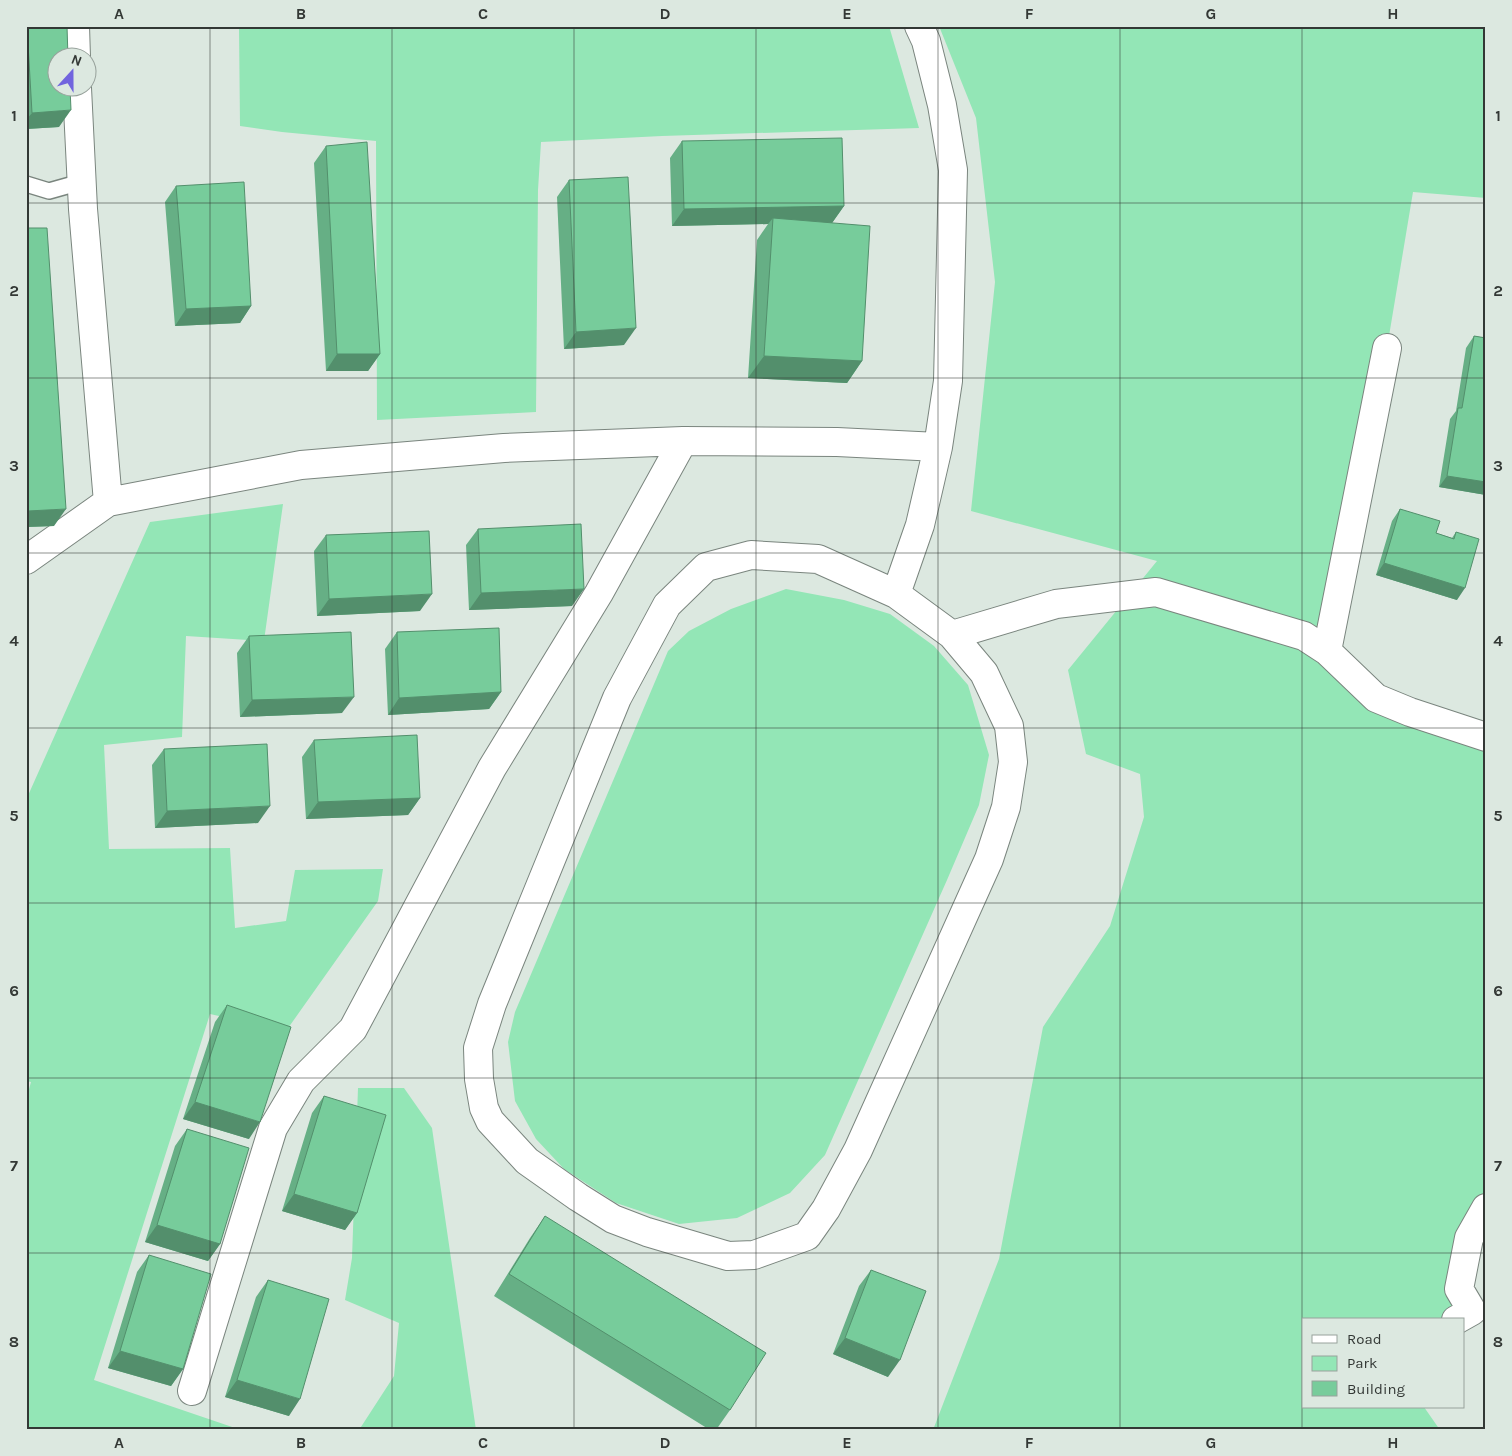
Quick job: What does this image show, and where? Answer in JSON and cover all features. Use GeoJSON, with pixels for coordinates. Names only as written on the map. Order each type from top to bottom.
{"type":"FeatureCollection","features":[{"type":"Feature","properties":{"kind":"street"},"geometry":{"type":"LineString","coordinates":[[75,26],[76,48]]}},
{"type":"Feature","properties":{"kind":"street"},"geometry":{"type":"LineString","coordinates":[[896,594],[920,525],[938,447],[948,381],[953,170],[942,105],[926,41],[920,26]]}},
{"type":"Feature","properties":{"kind":"street"},"geometry":{"type":"LineString","coordinates":[[77,98],[81,182],[108,502]]}},
{"type":"Feature","properties":{"kind":"street"},"geometry":{"type":"LineString","coordinates":[[1328,651],[1387,348]]}},
{"type":"Feature","properties":{"kind":"street"},"geometry":{"type":"LineString","coordinates":[[26,560],[108,502],[302,465],[504,448],[683,441],[837,442],[938,447]]}},
{"type":"Feature","properties":{"kind":"street"},"geometry":{"type":"LineString","coordinates":[[192,1391],[273,1128],[301,1082],[353,1030],[492,768],[599,592],[683,441]]}},
{"type":"Feature","properties":{"kind":"street"},"geometry":{"type":"LineString","coordinates":[[751,555],[818,559],[896,594],[952,635],[984,673],[1009,726],[1013,762],[1006,807],[989,859],[862,1141],[826,1209],[806,1236],[754,1255],[728,1256],[647,1232],[613,1219],[527,1161],[490,1121],[484,1108],[479,1079],[478,1048],[492,1004],[617,698],[667,605],[706,567],[751,555]]}},
{"type":"Feature","properties":{"kind":"street"},"geometry":{"type":"LineString","coordinates":[[952,635],[1056,604],[1156,592],[1304,636],[1328,651],[1376,698],[1410,712],[1486,737]]}},
{"type":"Feature","properties":{"kind":"street"},"geometry":{"type":"LineString","coordinates":[[1460,1318],[1472,1311],[1459,1288],[1470,1238],[1486,1208]]}},
{"type":"Feature","properties":{"kind":"lane"},"geometry":{"type":"LineString","coordinates":[[26,184],[49,190],[81,182]]}},
{"type":"Feature","properties":{"kind":"green space"},"geometry":{"type":"Polygon","coordinates":[[[239,26],[889,26],[919,128],[662,136],[541,142],[538,190],[536,412],[377,420],[376,141],[240,126],[239,26]]]}},
{"type":"Feature","properties":{"kind":"green space"},"geometry":{"type":"Polygon","coordinates":[[[939,26],[1486,26],[1486,198],[1413,192],[1387,348],[1327,651],[1346,669],[1486,737],[1486,1208],[1457,1318],[1302,1318],[1302,1408],[1425,1408],[1440,1430],[933,1430],[999,1259],[1043,1027],[1110,926],[1144,817],[1140,774],[1086,754],[1068,670],[1157,561],[971,511],[995,282],[976,118],[939,26]]]}},
{"type":"Feature","properties":{"kind":"green space"},"geometry":{"type":"Polygon","coordinates":[[[283,504],[264,641],[186,636],[182,737],[104,745],[109,849],[230,848],[235,928],[286,921],[295,870],[383,869],[378,901],[286,1031],[210,1014],[94,1380],[241,1430],[26,1430],[26,1100],[31,1082],[26,1081],[26,800],[150,522],[283,504]]]}},
{"type":"Feature","properties":{"kind":"green space"},"geometry":{"type":"Polygon","coordinates":[[[786,589],[844,600],[890,614],[934,646],[968,685],[989,755],[979,805],[825,1155],[790,1193],[737,1218],[679,1224],[616,1203],[564,1169],[536,1139],[515,1101],[508,1042],[515,1012],[668,651],[689,631],[731,609],[786,589]]]}},
{"type":"Feature","properties":{"kind":"green space"},"geometry":{"type":"Polygon","coordinates":[[[358,1088],[404,1088],[432,1128],[476,1430],[359,1430],[394,1376],[399,1323],[345,1300],[352,1258],[358,1088]]]}},
{"type":"Feature","properties":{"kind":"building"},"geometry":{"type":"Polygon","coordinates":[[[27,26],[67,26],[68,48],[48,48],[48,98],[70,98],[71,110],[32,113],[27,26]]]}},
{"type":"Feature","properties":{"kind":"building"},"geometry":{"type":"Polygon","coordinates":[[[842,138],[844,206],[684,209],[682,141],[842,138]]]}},
{"type":"Feature","properties":{"kind":"building"},"geometry":{"type":"Polygon","coordinates":[[[367,142],[380,354],[337,354],[326,146],[367,142]]]}},
{"type":"Feature","properties":{"kind":"building"},"geometry":{"type":"Polygon","coordinates":[[[628,177],[636,328],[576,332],[569,180],[628,177]]]}},
{"type":"Feature","properties":{"kind":"building"},"geometry":{"type":"Polygon","coordinates":[[[244,182],[251,306],[186,309],[176,186],[244,182]]]}},
{"type":"Feature","properties":{"kind":"building"},"geometry":{"type":"Polygon","coordinates":[[[773,218],[870,226],[862,361],[764,356],[773,218]]]}},
{"type":"Feature","properties":{"kind":"building"},"geometry":{"type":"Polygon","coordinates":[[[26,228],[47,228],[66,509],[28,511],[26,484],[26,228]]]}},
{"type":"Feature","properties":{"kind":"building"},"geometry":{"type":"Polygon","coordinates":[[[1474,336],[1486,338],[1486,482],[1447,476],[1458,408],[1462,408],[1474,336]]]}},
{"type":"Feature","properties":{"kind":"building"},"geometry":{"type":"Polygon","coordinates":[[[1400,509],[1440,521],[1436,533],[1454,539],[1456,532],[1479,539],[1465,588],[1384,563],[1400,509]]]}},
{"type":"Feature","properties":{"kind":"building"},"geometry":{"type":"Polygon","coordinates":[[[581,524],[584,589],[481,593],[478,529],[581,524]]]}},
{"type":"Feature","properties":{"kind":"building"},"geometry":{"type":"Polygon","coordinates":[[[429,531],[432,594],[329,599],[326,535],[429,531]]]}},
{"type":"Feature","properties":{"kind":"building"},"geometry":{"type":"Polygon","coordinates":[[[499,628],[501,692],[399,698],[397,632],[499,628]]]}},
{"type":"Feature","properties":{"kind":"building"},"geometry":{"type":"Polygon","coordinates":[[[351,632],[354,697],[252,700],[249,636],[351,632]]]}},
{"type":"Feature","properties":{"kind":"building"},"geometry":{"type":"Polygon","coordinates":[[[417,735],[420,798],[318,802],[314,740],[417,735]]]}},
{"type":"Feature","properties":{"kind":"building"},"geometry":{"type":"Polygon","coordinates":[[[267,744],[270,806],[167,811],[164,749],[267,744]]]}},
{"type":"Feature","properties":{"kind":"building"},"geometry":{"type":"Polygon","coordinates":[[[227,1005],[291,1027],[260,1122],[195,1102],[227,1005]]]}},
{"type":"Feature","properties":{"kind":"building"},"geometry":{"type":"Polygon","coordinates":[[[324,1096],[386,1115],[357,1213],[294,1194],[324,1096]]]}},
{"type":"Feature","properties":{"kind":"building"},"geometry":{"type":"Polygon","coordinates":[[[187,1129],[249,1148],[220,1244],[157,1225],[187,1129]]]}},
{"type":"Feature","properties":{"kind":"building"},"geometry":{"type":"Polygon","coordinates":[[[545,1216],[766,1353],[730,1410],[509,1274],[545,1216]]]}},
{"type":"Feature","properties":{"kind":"building"},"geometry":{"type":"Polygon","coordinates":[[[149,1255],[211,1274],[183,1369],[120,1351],[149,1255]]]}},
{"type":"Feature","properties":{"kind":"building"},"geometry":{"type":"Polygon","coordinates":[[[871,1270],[926,1291],[900,1360],[845,1338],[871,1270]]]}},
{"type":"Feature","properties":{"kind":"building"},"geometry":{"type":"Polygon","coordinates":[[[268,1280],[329,1299],[300,1399],[237,1380],[268,1280]]]}}]}
